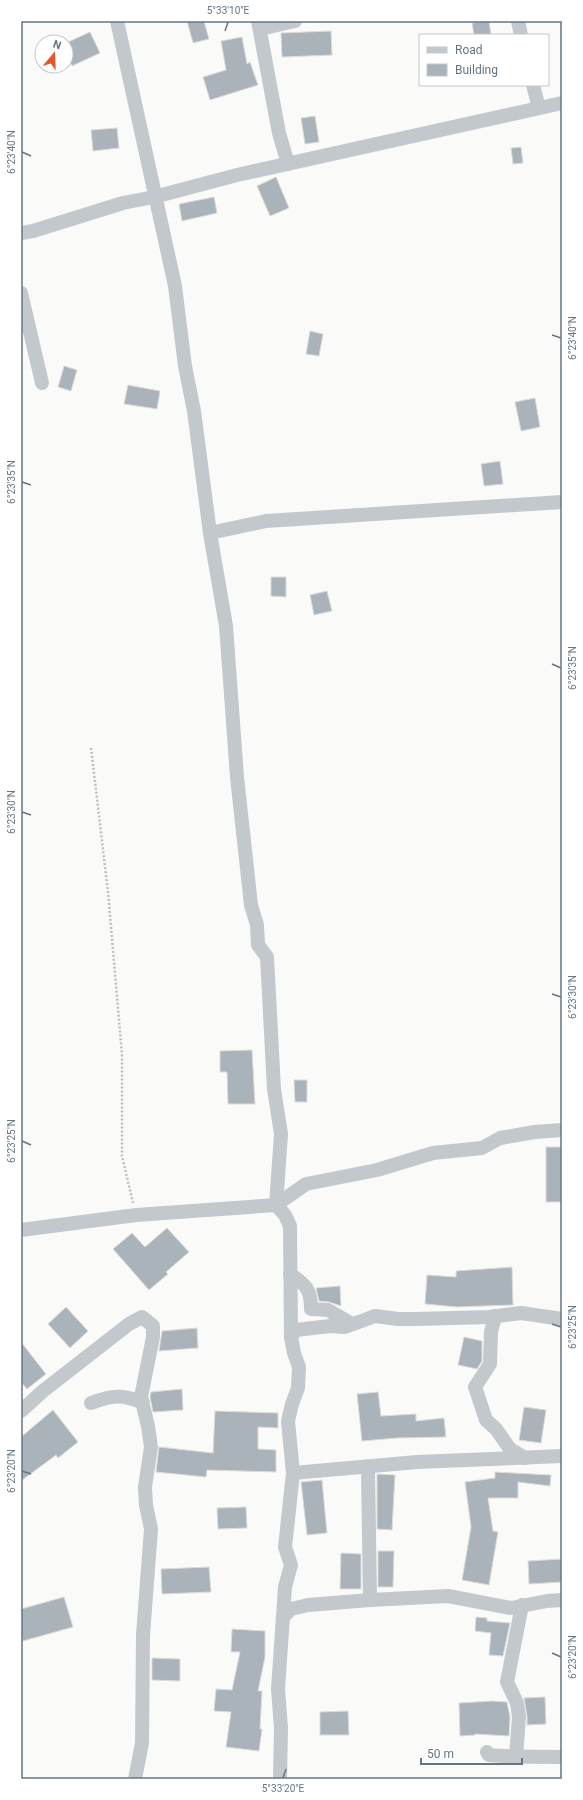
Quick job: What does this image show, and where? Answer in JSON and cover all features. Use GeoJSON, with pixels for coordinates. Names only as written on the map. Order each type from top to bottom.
{"type":"FeatureCollection","features":[{"type":"Feature","properties":{"kind":"street"},"geometry":{"type":"LineString","coordinates":[[117,21],[154,197],[175,286],[185,366],[194,411],[210,533],[226,626],[237,770],[251,905],[257,925],[258,945],[267,957],[274,1089],[281,1134],[276,1205],[284,1214],[290,1226],[291,1337],[294,1354],[299,1367],[298,1388],[288,1421],[293,1473],[285,1546],[286,1555],[291,1565],[285,1588],[278,1689],[281,1728],[280,1779]]}},
{"type":"Feature","properties":{"kind":"street"},"geometry":{"type":"LineString","coordinates":[[288,164],[279,134],[267,61],[259,25],[295,21]]}},
{"type":"Feature","properties":{"kind":"street"},"geometry":{"type":"LineString","coordinates":[[518,21],[521,34]]}},
{"type":"Feature","properties":{"kind":"street"},"geometry":{"type":"LineString","coordinates":[[533,86],[539,108]]}},
{"type":"Feature","properties":{"kind":"street"},"geometry":{"type":"LineString","coordinates":[[21,233],[33,232],[123,203],[154,197],[236,175],[562,103]]}},
{"type":"Feature","properties":{"kind":"street"},"geometry":{"type":"LineString","coordinates":[[21,293],[42,383]]}},
{"type":"Feature","properties":{"kind":"street"},"geometry":{"type":"LineString","coordinates":[[210,533],[266,521],[562,502]]}},
{"type":"Feature","properties":{"kind":"street"},"geometry":{"type":"LineString","coordinates":[[21,1230],[136,1215],[276,1205],[306,1184],[377,1170],[433,1154],[482,1148],[500,1138],[535,1132],[562,1130]]}},
{"type":"Feature","properties":{"kind":"street"},"geometry":{"type":"LineString","coordinates":[[290,1274],[306,1286],[311,1296],[311,1309],[328,1310],[352,1324]]}},
{"type":"Feature","properties":{"kind":"street"},"geometry":{"type":"LineString","coordinates":[[291,1337],[296,1330],[330,1326],[345,1327],[375,1316],[398,1319],[521,1314],[562,1319]]}},
{"type":"Feature","properties":{"kind":"street"},"geometry":{"type":"LineString","coordinates":[[495,1316],[491,1332],[490,1364],[475,1387],[486,1420],[496,1429],[510,1449],[525,1458]]}},
{"type":"Feature","properties":{"kind":"street"},"geometry":{"type":"LineString","coordinates":[[21,1411],[43,1391],[129,1324],[142,1317],[153,1326],[153,1337],[141,1397],[151,1447],[145,1487],[146,1505],[151,1529],[143,1635],[142,1743],[135,1779]]}},
{"type":"Feature","properties":{"kind":"street"},"geometry":{"type":"LineString","coordinates":[[91,1403],[120,1395],[143,1403]]}},
{"type":"Feature","properties":{"kind":"street"},"geometry":{"type":"LineString","coordinates":[[293,1473],[417,1462],[562,1456]]}},
{"type":"Feature","properties":{"kind":"street"},"geometry":{"type":"LineString","coordinates":[[368,1466],[370,1600]]}},
{"type":"Feature","properties":{"kind":"street"},"geometry":{"type":"LineString","coordinates":[[283,1618],[291,1609],[308,1605],[370,1600],[448,1596],[479,1601],[499,1607],[511,1608],[522,1605],[562,1600]]}},
{"type":"Feature","properties":{"kind":"street"},"geometry":{"type":"LineString","coordinates":[[516,1756],[519,1717],[517,1703],[507,1682],[522,1605]]}},
{"type":"Feature","properties":{"kind":"street"},"geometry":{"type":"LineString","coordinates":[[487,1752],[489,1755],[562,1757]]}},
{"type":"Feature","properties":{"kind":"path"},"geometry":{"type":"LineString","coordinates":[[91,748],[108,892],[122,1055],[122,1156],[136,1215]]}},
{"type":"Feature","properties":{"kind":"building"},"geometry":{"type":"Polygon","coordinates":[[[187,21],[204,21],[209,39],[193,43],[187,21]]]}},
{"type":"Feature","properties":{"kind":"building"},"geometry":{"type":"Polygon","coordinates":[[[489,21],[491,34],[474,34],[472,23],[489,21]]]}},
{"type":"Feature","properties":{"kind":"building"},"geometry":{"type":"Polygon","coordinates":[[[331,31],[332,55],[282,57],[281,33],[331,31]]]}},
{"type":"Feature","properties":{"kind":"building"},"geometry":{"type":"Polygon","coordinates":[[[90,32],[100,53],[74,65],[74,39],[90,32]]]}},
{"type":"Feature","properties":{"kind":"building"},"geometry":{"type":"Polygon","coordinates":[[[242,37],[247,64],[250,62],[258,85],[210,100],[203,77],[226,70],[221,41],[242,37]]]}},
{"type":"Feature","properties":{"kind":"building"},"geometry":{"type":"Polygon","coordinates":[[[315,116],[319,142],[305,144],[301,118],[315,116]]]}},
{"type":"Feature","properties":{"kind":"building"},"geometry":{"type":"Polygon","coordinates":[[[117,128],[119,148],[93,151],[91,130],[117,128]]]}},
{"type":"Feature","properties":{"kind":"building"},"geometry":{"type":"Polygon","coordinates":[[[521,147],[523,163],[513,164],[511,148],[521,147]]]}},
{"type":"Feature","properties":{"kind":"building"},"geometry":{"type":"Polygon","coordinates":[[[276,177],[289,208],[270,216],[257,186],[276,177]]]}},
{"type":"Feature","properties":{"kind":"building"},"geometry":{"type":"Polygon","coordinates":[[[214,197],[217,213],[182,221],[179,204],[214,197]]]}},
{"type":"Feature","properties":{"kind":"building"},"geometry":{"type":"Polygon","coordinates":[[[310,331],[323,334],[319,356],[306,354],[310,331]]]}},
{"type":"Feature","properties":{"kind":"building"},"geometry":{"type":"Polygon","coordinates":[[[64,366],[77,370],[71,391],[58,387],[64,366]]]}},
{"type":"Feature","properties":{"kind":"building"},"geometry":{"type":"Polygon","coordinates":[[[128,385],[160,391],[157,409],[124,404],[128,385]]]}},
{"type":"Feature","properties":{"kind":"building"},"geometry":{"type":"Polygon","coordinates":[[[535,398],[540,427],[521,431],[515,402],[535,398]]]}},
{"type":"Feature","properties":{"kind":"building"},"geometry":{"type":"Polygon","coordinates":[[[500,461],[503,484],[484,486],[481,464],[500,461]]]}},
{"type":"Feature","properties":{"kind":"building"},"geometry":{"type":"Polygon","coordinates":[[[271,577],[286,577],[286,597],[271,596],[271,577]]]}},
{"type":"Feature","properties":{"kind":"building"},"geometry":{"type":"Polygon","coordinates":[[[327,591],[332,611],[314,615],[310,595],[327,591]]]}},
{"type":"Feature","properties":{"kind":"building"},"geometry":{"type":"Polygon","coordinates":[[[252,1050],[255,1104],[228,1104],[227,1072],[220,1072],[220,1051],[252,1050]]]}},
{"type":"Feature","properties":{"kind":"building"},"geometry":{"type":"Polygon","coordinates":[[[294,1080],[307,1080],[307,1102],[295,1102],[294,1080]]]}},
{"type":"Feature","properties":{"kind":"building"},"geometry":{"type":"Polygon","coordinates":[[[546,1147],[562,1147],[562,1202],[546,1202],[546,1147]]]}},
{"type":"Feature","properties":{"kind":"building"},"geometry":{"type":"Polygon","coordinates":[[[167,1228],[189,1252],[166,1272],[168,1274],[149,1290],[113,1249],[132,1233],[145,1247],[167,1228]]]}},
{"type":"Feature","properties":{"kind":"building"},"geometry":{"type":"Polygon","coordinates":[[[512,1267],[513,1305],[457,1307],[425,1304],[427,1275],[456,1277],[456,1271],[512,1267]]]}},
{"type":"Feature","properties":{"kind":"building"},"geometry":{"type":"Polygon","coordinates":[[[340,1286],[341,1306],[329,1302],[319,1301],[316,1288],[340,1286]]]}},
{"type":"Feature","properties":{"kind":"building"},"geometry":{"type":"Polygon","coordinates":[[[66,1307],[88,1331],[70,1348],[48,1324],[66,1307]]]}},
{"type":"Feature","properties":{"kind":"building"},"geometry":{"type":"Polygon","coordinates":[[[197,1328],[198,1348],[159,1351],[162,1331],[197,1328]]]}},
{"type":"Feature","properties":{"kind":"building"},"geometry":{"type":"Polygon","coordinates":[[[464,1337],[482,1341],[482,1361],[477,1369],[458,1365],[464,1337]]]}},
{"type":"Feature","properties":{"kind":"building"},"geometry":{"type":"Polygon","coordinates":[[[21,1342],[46,1374],[27,1389],[21,1382],[21,1342]]]}},
{"type":"Feature","properties":{"kind":"building"},"geometry":{"type":"Polygon","coordinates":[[[182,1389],[183,1410],[153,1412],[150,1397],[151,1392],[182,1389]]]}},
{"type":"Feature","properties":{"kind":"building"},"geometry":{"type":"Polygon","coordinates":[[[378,1392],[381,1416],[416,1414],[416,1421],[444,1418],[446,1437],[397,1438],[362,1441],[357,1394],[378,1392]]]}},
{"type":"Feature","properties":{"kind":"building"},"geometry":{"type":"Polygon","coordinates":[[[524,1407],[546,1410],[541,1443],[519,1440],[524,1407]]]}},
{"type":"Feature","properties":{"kind":"building"},"geometry":{"type":"Polygon","coordinates":[[[53,1410],[78,1442],[58,1458],[56,1455],[21,1481],[21,1437],[53,1410]]]}},
{"type":"Feature","properties":{"kind":"building"},"geometry":{"type":"Polygon","coordinates":[[[215,1411],[278,1413],[278,1428],[258,1427],[258,1449],[276,1450],[276,1472],[207,1470],[206,1477],[156,1472],[159,1447],[213,1453],[215,1411]]]}},
{"type":"Feature","properties":{"kind":"building"},"geometry":{"type":"Polygon","coordinates":[[[495,1472],[551,1475],[550,1486],[518,1482],[518,1498],[488,1498],[493,1531],[498,1532],[489,1585],[462,1580],[471,1527],[465,1482],[495,1478],[495,1472]]]}},
{"type":"Feature","properties":{"kind":"building"},"geometry":{"type":"Polygon","coordinates":[[[377,1474],[395,1475],[392,1530],[377,1529],[377,1474]]]}},
{"type":"Feature","properties":{"kind":"building"},"geometry":{"type":"Polygon","coordinates":[[[322,1480],[327,1533],[307,1535],[301,1482],[322,1480]]]}},
{"type":"Feature","properties":{"kind":"building"},"geometry":{"type":"Polygon","coordinates":[[[246,1507],[247,1528],[218,1529],[217,1508],[246,1507]]]}},
{"type":"Feature","properties":{"kind":"building"},"geometry":{"type":"Polygon","coordinates":[[[378,1551],[394,1551],[393,1587],[378,1587],[378,1551]]]}},
{"type":"Feature","properties":{"kind":"building"},"geometry":{"type":"Polygon","coordinates":[[[341,1553],[361,1554],[361,1589],[340,1589],[341,1553]]]}},
{"type":"Feature","properties":{"kind":"building"},"geometry":{"type":"Polygon","coordinates":[[[562,1559],[562,1582],[529,1584],[528,1561],[562,1559]]]}},
{"type":"Feature","properties":{"kind":"building"},"geometry":{"type":"Polygon","coordinates":[[[209,1567],[211,1592],[162,1594],[161,1569],[209,1567]]]}},
{"type":"Feature","properties":{"kind":"building"},"geometry":{"type":"Polygon","coordinates":[[[64,1597],[73,1627],[23,1641],[21,1633],[21,1609],[64,1597]]]}},
{"type":"Feature","properties":{"kind":"building"},"geometry":{"type":"Polygon","coordinates":[[[476,1617],[487,1618],[487,1621],[510,1623],[503,1656],[489,1655],[491,1633],[475,1631],[476,1617]]]}},
{"type":"Feature","properties":{"kind":"building"},"geometry":{"type":"Polygon","coordinates":[[[232,1629],[265,1631],[265,1657],[258,1691],[262,1691],[260,1729],[262,1729],[259,1751],[226,1747],[231,1712],[214,1711],[216,1689],[232,1690],[240,1652],[231,1652],[232,1629]]]}},
{"type":"Feature","properties":{"kind":"building"},"geometry":{"type":"Polygon","coordinates":[[[152,1658],[180,1659],[180,1681],[152,1680],[152,1658]]]}},
{"type":"Feature","properties":{"kind":"building"},"geometry":{"type":"Polygon","coordinates":[[[545,1697],[546,1724],[527,1725],[524,1698],[545,1697]]]}},
{"type":"Feature","properties":{"kind":"building"},"geometry":{"type":"Polygon","coordinates":[[[492,1701],[507,1702],[510,1717],[509,1736],[475,1734],[460,1736],[459,1703],[492,1701]]]}},
{"type":"Feature","properties":{"kind":"building"},"geometry":{"type":"Polygon","coordinates":[[[348,1711],[349,1735],[320,1735],[320,1712],[348,1711]]]}}]}
